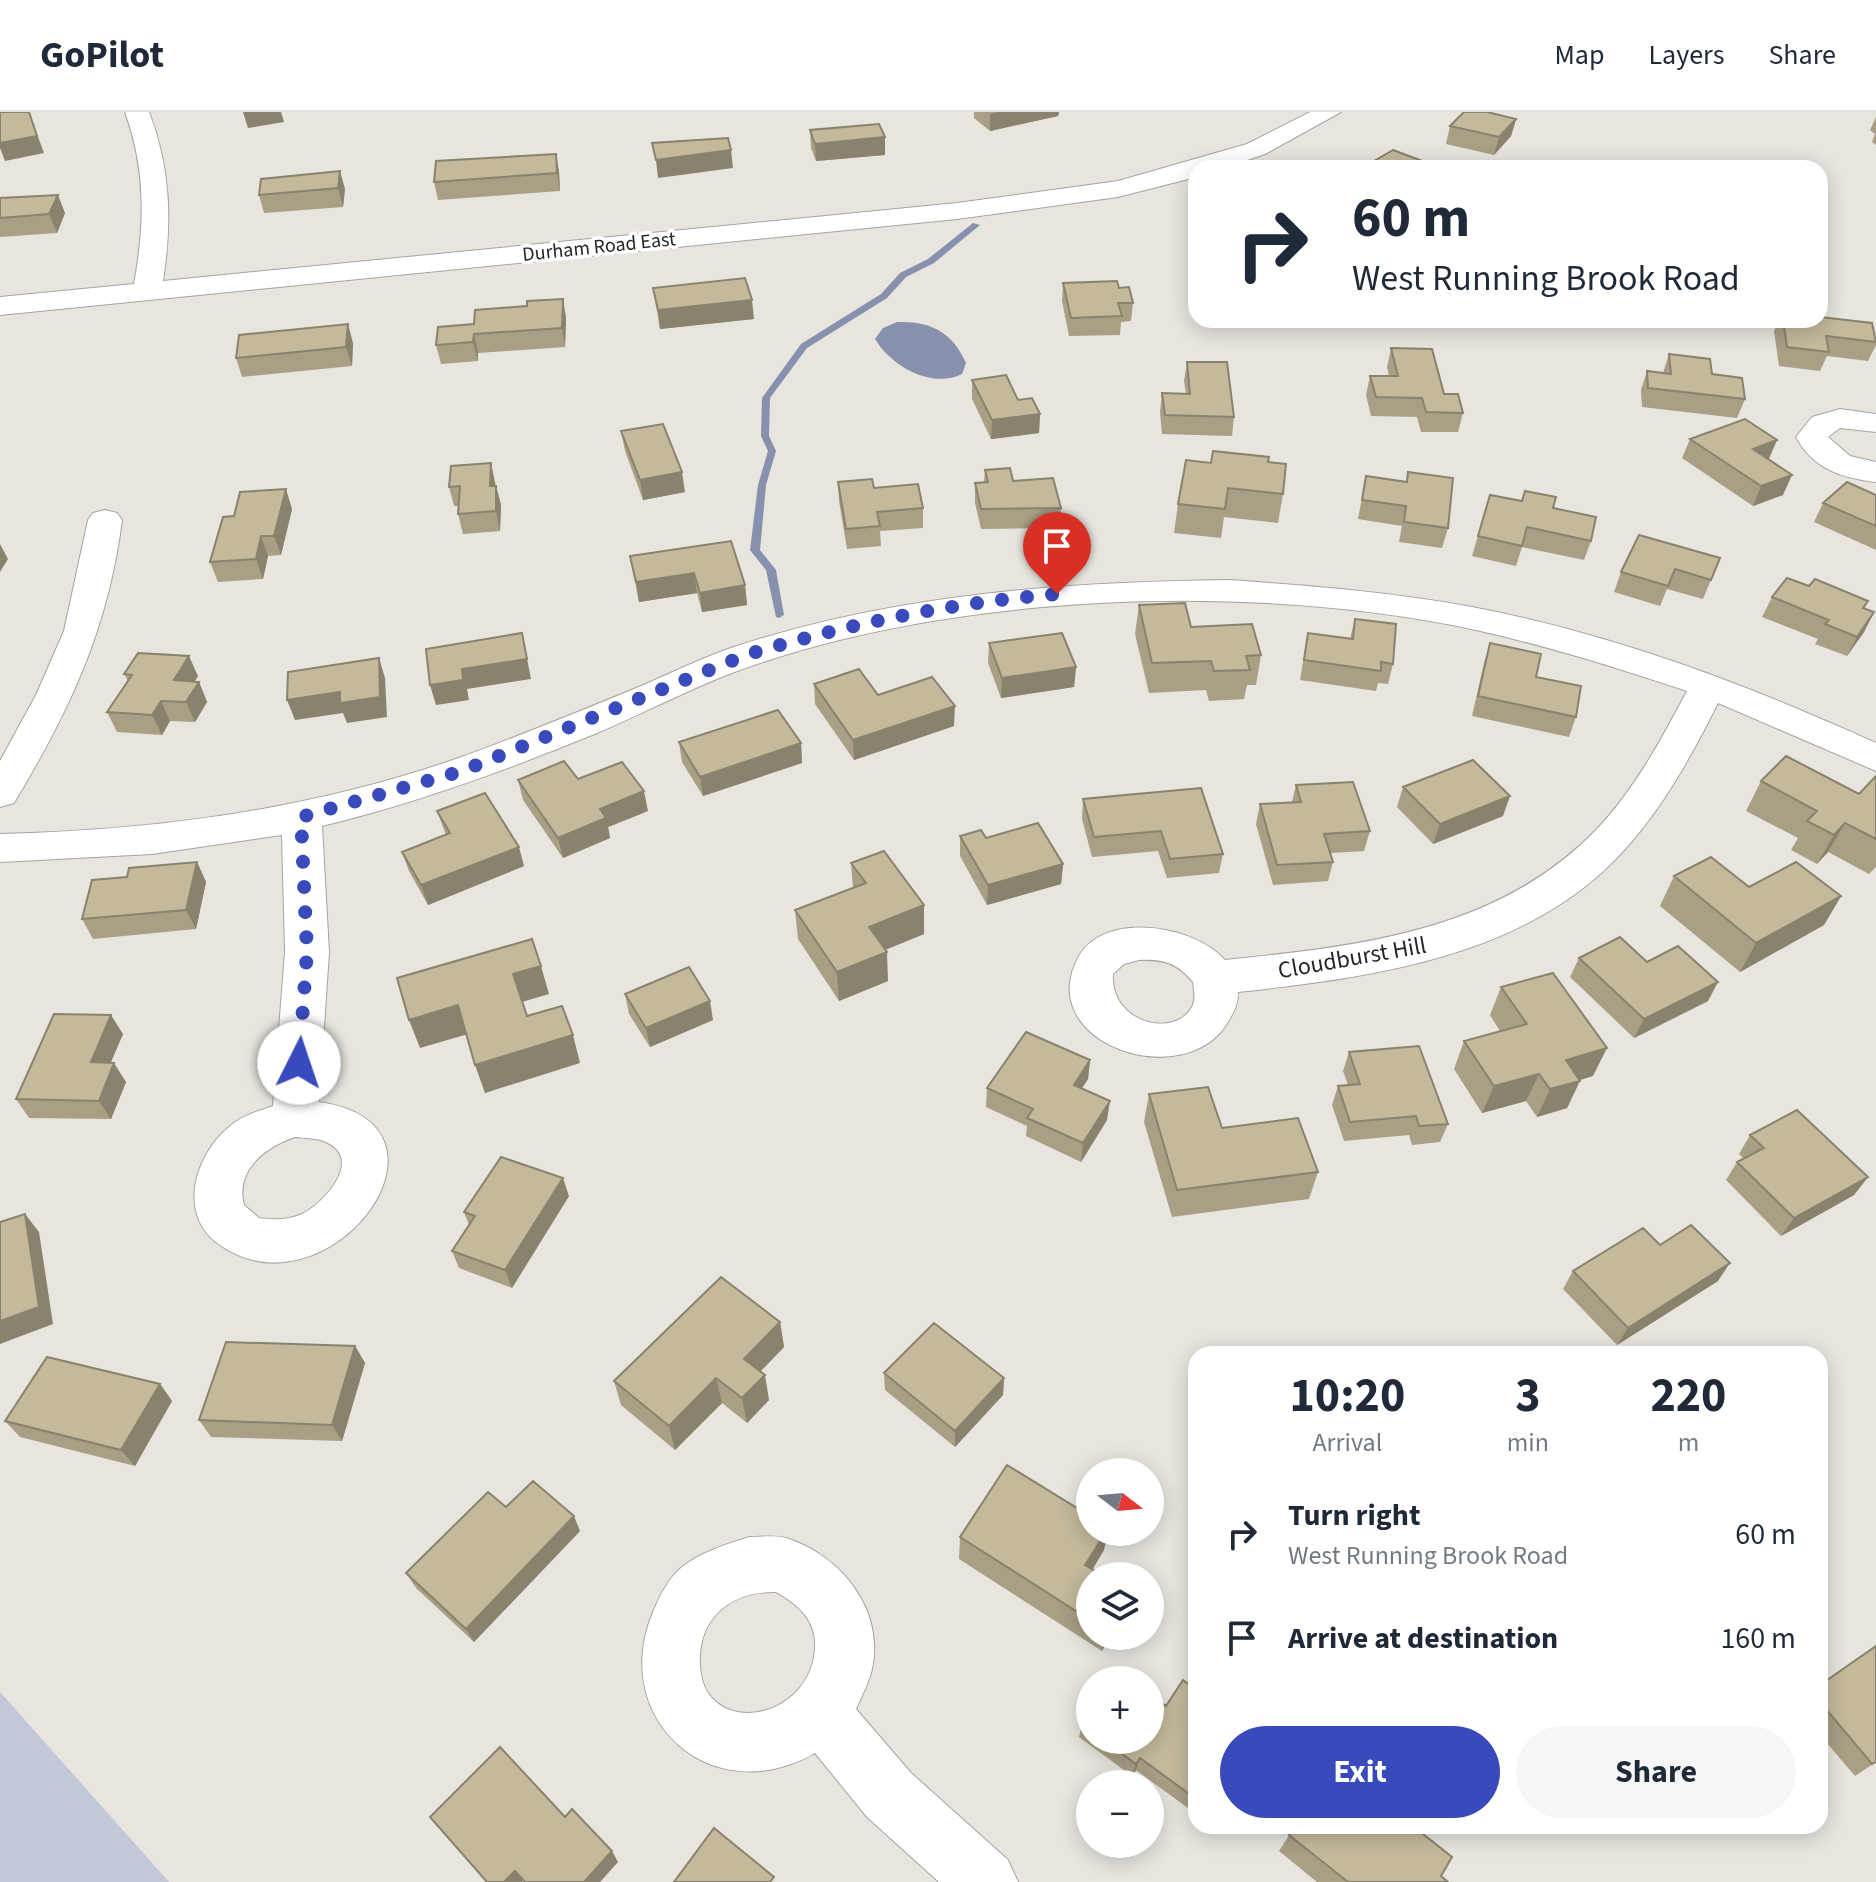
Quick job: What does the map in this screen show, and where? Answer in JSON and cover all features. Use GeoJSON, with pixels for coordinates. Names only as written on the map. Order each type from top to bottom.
{"type":"FeatureCollection","features":[{"type":"Feature","properties":{"kind":"street"},"geometry":{"type":"LineString","coordinates":[[137,112],[151,150],[159,226],[147,292]]}},
{"type":"Feature","properties":{"kind":"street","name":"Durham Road East"},"geometry":{"type":"LineString","coordinates":[[1222,160],[1256,149],[1329,112]]}},
{"type":"Feature","properties":{"kind":"street","name":"Durham Road East"},"geometry":{"type":"LineString","coordinates":[[0,306],[957,211],[1118,189],[1188,170]]}},
{"type":"Feature","properties":{"kind":"street"},"geometry":{"type":"LineString","coordinates":[[1876,423],[1844,419],[1827,421],[1816,427],[1812,437],[1816,448],[1826,457],[1858,470],[1876,472]]}},
{"type":"Feature","properties":{"kind":"street"},"geometry":{"type":"LineString","coordinates":[[0,793],[46,718],[74,657],[97,582],[105,520]]}},
{"type":"Feature","properties":{"kind":"street"},"geometry":{"type":"LineString","coordinates":[[0,848],[132,842],[301,817],[462,771],[746,655],[877,619],[1013,598],[1202,589],[1360,602],[1527,631],[1709,685],[1876,758]]}},
{"type":"Feature","properties":{"kind":"street","name":"Cloudburst Hill"},"geometry":{"type":"LineString","coordinates":[[1215,978],[1391,956],[1503,921],[1540,899],[1597,854],[1637,805],[1680,743],[1709,685]]}},
{"type":"Feature","properties":{"kind":"street"},"geometry":{"type":"LineString","coordinates":[[295,1118],[307,952],[301,817]]}},
{"type":"Feature","properties":{"kind":"street"},"geometry":{"type":"LineString","coordinates":[[821,1714],[889,1795],[986,1882]]}},
{"type":"Feature","properties":{"kind":"shaded area"},"geometry":{"type":"Polygon","coordinates":[[[0,1692],[169,1882],[0,1882],[0,1692]]]}},
{"type":"Feature","properties":{"kind":"water"},"geometry":{"type":"Polygon","coordinates":[[[897,322],[930,326],[947,336],[966,363],[962,374],[938,379],[926,377],[892,358],[875,339],[883,328],[897,322]]]}},
{"type":"Feature","properties":{"kind":"building"},"geometry":{"type":"Polygon","coordinates":[[[0,112],[29,112],[37,136],[0,143],[0,112]]]}},
{"type":"Feature","properties":{"kind":"building"},"geometry":{"type":"Polygon","coordinates":[[[1464,112],[1487,112],[1516,119],[1499,137],[1450,126],[1464,112]]]}},
{"type":"Feature","properties":{"kind":"building"},"geometry":{"type":"Polygon","coordinates":[[[879,124],[885,137],[815,144],[810,130],[879,124]]]}},
{"type":"Feature","properties":{"kind":"building"},"geometry":{"type":"Polygon","coordinates":[[[728,138],[731,150],[656,160],[652,143],[728,138]]]}},
{"type":"Feature","properties":{"kind":"building"},"geometry":{"type":"Polygon","coordinates":[[[1393,150],[1419,160],[1376,160],[1393,150]]]}},
{"type":"Feature","properties":{"kind":"building"},"geometry":{"type":"Polygon","coordinates":[[[556,154],[557,173],[434,182],[436,161],[556,154]]]}},
{"type":"Feature","properties":{"kind":"building"},"geometry":{"type":"Polygon","coordinates":[[[340,171],[338,188],[259,195],[261,179],[340,171]]]}},
{"type":"Feature","properties":{"kind":"building"},"geometry":{"type":"Polygon","coordinates":[[[58,195],[49,214],[0,218],[0,198],[58,195]]]}},
{"type":"Feature","properties":{"kind":"building"},"geometry":{"type":"Polygon","coordinates":[[[745,278],[752,300],[658,310],[653,288],[745,278]]]}},
{"type":"Feature","properties":{"kind":"building"},"geometry":{"type":"Polygon","coordinates":[[[1117,281],[1119,288],[1129,287],[1133,303],[1118,303],[1122,316],[1071,318],[1063,283],[1117,281]]]}},
{"type":"Feature","properties":{"kind":"building"},"geometry":{"type":"Polygon","coordinates":[[[563,299],[562,328],[474,334],[473,342],[436,345],[438,327],[474,324],[475,310],[527,306],[527,301],[563,299]]]}},
{"type":"Feature","properties":{"kind":"building"},"geometry":{"type":"Polygon","coordinates":[[[1828,318],[1872,323],[1876,342],[1826,336],[1829,352],[1787,347],[1784,328],[1828,328],[1828,318]]]}},
{"type":"Feature","properties":{"kind":"building"},"geometry":{"type":"Polygon","coordinates":[[[348,324],[346,347],[236,358],[239,335],[348,324]]]}},
{"type":"Feature","properties":{"kind":"building"},"geometry":{"type":"Polygon","coordinates":[[[1391,348],[1432,349],[1444,394],[1458,394],[1463,413],[1426,412],[1422,398],[1376,397],[1370,376],[1398,376],[1391,348]]]}},
{"type":"Feature","properties":{"kind":"building"},"geometry":{"type":"Polygon","coordinates":[[[1669,354],[1710,359],[1712,374],[1742,378],[1745,399],[1648,388],[1647,371],[1671,374],[1669,354]]]}},
{"type":"Feature","properties":{"kind":"building"},"geometry":{"type":"Polygon","coordinates":[[[1187,362],[1227,362],[1234,417],[1165,415],[1162,393],[1190,394],[1187,362]]]}},
{"type":"Feature","properties":{"kind":"building"},"geometry":{"type":"Polygon","coordinates":[[[1006,375],[1018,400],[1032,398],[1040,414],[992,420],[972,380],[1006,375]]]}},
{"type":"Feature","properties":{"kind":"building"},"geometry":{"type":"Polygon","coordinates":[[[1745,419],[1777,440],[1753,449],[1792,475],[1761,486],[1690,439],[1745,419]]]}},
{"type":"Feature","properties":{"kind":"building"},"geometry":{"type":"Polygon","coordinates":[[[663,424],[682,472],[640,480],[621,431],[663,424]]]}},
{"type":"Feature","properties":{"kind":"building"},"geometry":{"type":"Polygon","coordinates":[[[1213,451],[1269,457],[1268,462],[1286,464],[1283,494],[1228,488],[1225,509],[1178,504],[1186,460],[1211,463],[1213,451]]]}},
{"type":"Feature","properties":{"kind":"building"},"geometry":{"type":"Polygon","coordinates":[[[491,463],[490,486],[496,486],[496,511],[458,514],[460,486],[449,487],[451,466],[491,463]]]}},
{"type":"Feature","properties":{"kind":"building"},"geometry":{"type":"Polygon","coordinates":[[[1010,468],[1013,481],[1053,478],[1061,508],[981,509],[975,483],[988,482],[985,470],[1010,468]]]}},
{"type":"Feature","properties":{"kind":"building"},"geometry":{"type":"Polygon","coordinates":[[[1408,472],[1453,478],[1448,528],[1404,522],[1406,506],[1362,500],[1366,476],[1407,482],[1408,472]]]}},
{"type":"Feature","properties":{"kind":"building"},"geometry":{"type":"Polygon","coordinates":[[[872,479],[874,488],[918,484],[923,508],[877,512],[880,526],[846,529],[838,482],[872,479]]]}},
{"type":"Feature","properties":{"kind":"building"},"geometry":{"type":"Polygon","coordinates":[[[1847,482],[1876,495],[1876,526],[1823,503],[1847,482]]]}},
{"type":"Feature","properties":{"kind":"building"},"geometry":{"type":"Polygon","coordinates":[[[286,489],[274,536],[261,536],[256,559],[210,562],[223,517],[234,516],[240,492],[286,489]]]}},
{"type":"Feature","properties":{"kind":"building"},"geometry":{"type":"Polygon","coordinates":[[[1525,491],[1556,497],[1553,508],[1596,517],[1591,541],[1527,527],[1522,546],[1478,536],[1490,495],[1522,501],[1525,491]]]}},
{"type":"Feature","properties":{"kind":"building"},"geometry":{"type":"Polygon","coordinates":[[[1639,535],[1720,558],[1711,580],[1675,569],[1668,586],[1621,572],[1639,535]]]}},
{"type":"Feature","properties":{"kind":"building"},"geometry":{"type":"Polygon","coordinates":[[[731,541],[745,585],[700,593],[694,573],[636,582],[630,556],[731,541]]]}},
{"type":"Feature","properties":{"kind":"building"},"geometry":{"type":"Polygon","coordinates":[[[1787,578],[1809,586],[1815,579],[1868,601],[1863,608],[1874,612],[1857,637],[1825,624],[1829,620],[1772,597],[1787,578]]]}},
{"type":"Feature","properties":{"kind":"building"},"geometry":{"type":"Polygon","coordinates":[[[1185,603],[1191,627],[1252,624],[1261,655],[1246,656],[1250,670],[1214,671],[1211,661],[1152,663],[1139,605],[1185,603]]]}},
{"type":"Feature","properties":{"kind":"building"},"geometry":{"type":"Polygon","coordinates":[[[1355,619],[1396,624],[1393,664],[1381,662],[1381,671],[1304,660],[1308,633],[1353,639],[1355,619]]]}},
{"type":"Feature","properties":{"kind":"building"},"geometry":{"type":"Polygon","coordinates":[[[522,633],[527,659],[462,669],[463,680],[430,685],[426,649],[522,633]]]}},
{"type":"Feature","properties":{"kind":"building"},"geometry":{"type":"Polygon","coordinates":[[[1062,633],[1076,667],[1002,678],[989,643],[1062,633]]]}},
{"type":"Feature","properties":{"kind":"building"},"geometry":{"type":"Polygon","coordinates":[[[1490,643],[1541,654],[1536,677],[1581,686],[1576,717],[1478,696],[1490,643]]]}},
{"type":"Feature","properties":{"kind":"building"},"geometry":{"type":"Polygon","coordinates":[[[138,653],[189,656],[174,680],[199,682],[186,702],[161,701],[152,715],[107,712],[132,675],[124,674],[138,653]]]}},
{"type":"Feature","properties":{"kind":"building"},"geometry":{"type":"Polygon","coordinates":[[[379,658],[380,697],[340,703],[340,692],[287,700],[288,672],[379,658]]]}},
{"type":"Feature","properties":{"kind":"building"},"geometry":{"type":"Polygon","coordinates":[[[859,669],[878,695],[932,677],[955,706],[853,740],[814,684],[859,669]]]}},
{"type":"Feature","properties":{"kind":"building"},"geometry":{"type":"Polygon","coordinates":[[[778,710],[801,743],[700,777],[679,742],[778,710]]]}},
{"type":"Feature","properties":{"kind":"building"},"geometry":{"type":"Polygon","coordinates":[[[1786,756],[1859,794],[1876,776],[1876,839],[1845,823],[1834,835],[1807,821],[1817,811],[1761,781],[1786,756]]]}},
{"type":"Feature","properties":{"kind":"building"},"geometry":{"type":"Polygon","coordinates":[[[1473,760],[1510,796],[1440,824],[1403,787],[1473,760]]]}},
{"type":"Feature","properties":{"kind":"building"},"geometry":{"type":"Polygon","coordinates":[[[564,761],[578,779],[622,762],[644,791],[600,809],[606,818],[558,838],[518,780],[564,761]]]}},
{"type":"Feature","properties":{"kind":"building"},"geometry":{"type":"Polygon","coordinates":[[[1353,782],[1370,831],[1324,834],[1333,862],[1277,865],[1260,804],[1301,802],[1296,785],[1353,782]]]}},
{"type":"Feature","properties":{"kind":"building"},"geometry":{"type":"Polygon","coordinates":[[[1201,788],[1223,854],[1170,859],[1161,831],[1094,837],[1083,799],[1201,788]]]}},
{"type":"Feature","properties":{"kind":"building"},"geometry":{"type":"Polygon","coordinates":[[[485,793],[519,847],[421,885],[402,852],[450,833],[437,811],[485,793]]]}},
{"type":"Feature","properties":{"kind":"building"},"geometry":{"type":"Polygon","coordinates":[[[1038,823],[1063,864],[988,885],[960,836],[981,830],[986,838],[1038,823]]]}},
{"type":"Feature","properties":{"kind":"building"},"geometry":{"type":"Polygon","coordinates":[[[884,851],[924,905],[869,927],[887,952],[837,972],[795,910],[866,883],[851,863],[884,851]]]}},
{"type":"Feature","properties":{"kind":"building"},"geometry":{"type":"Polygon","coordinates":[[[1711,857],[1749,887],[1796,862],[1841,896],[1756,943],[1674,876],[1711,857]]]}},
{"type":"Feature","properties":{"kind":"building"},"geometry":{"type":"Polygon","coordinates":[[[197,862],[186,910],[82,919],[92,880],[127,877],[129,868],[197,862]]]}},
{"type":"Feature","properties":{"kind":"building"},"geometry":{"type":"Polygon","coordinates":[[[1620,937],[1647,962],[1678,946],[1718,982],[1644,1019],[1579,958],[1620,937]]]}},
{"type":"Feature","properties":{"kind":"building"},"geometry":{"type":"Polygon","coordinates":[[[532,939],[541,966],[513,974],[527,1016],[562,1006],[573,1035],[475,1065],[458,1005],[409,1020],[397,978],[532,939]]]}},
{"type":"Feature","properties":{"kind":"building"},"geometry":{"type":"Polygon","coordinates":[[[689,967],[710,1001],[646,1028],[625,994],[689,967]]]}},
{"type":"Feature","properties":{"kind":"building"},"geometry":{"type":"Polygon","coordinates":[[[1553,973],[1607,1048],[1566,1060],[1580,1081],[1550,1089],[1539,1074],[1494,1086],[1464,1041],[1527,1024],[1501,987],[1553,973]]]}},
{"type":"Feature","properties":{"kind":"building"},"geometry":{"type":"Polygon","coordinates":[[[54,1014],[111,1015],[91,1062],[114,1063],[99,1101],[16,1099],[54,1014]]]}},
{"type":"Feature","properties":{"kind":"building"},"geometry":{"type":"Polygon","coordinates":[[[1026,1032],[1090,1060],[1074,1085],[1110,1101],[1083,1143],[1027,1118],[1033,1109],[987,1088],[1026,1032]]]}},
{"type":"Feature","properties":{"kind":"building"},"geometry":{"type":"Polygon","coordinates":[[[1419,1046],[1448,1124],[1419,1126],[1416,1116],[1350,1122],[1338,1086],[1360,1084],[1349,1052],[1419,1046]]]}},
{"type":"Feature","properties":{"kind":"building"},"geometry":{"type":"Polygon","coordinates":[[[1208,1087],[1222,1128],[1298,1118],[1318,1172],[1177,1190],[1149,1094],[1208,1087]]]}},
{"type":"Feature","properties":{"kind":"building"},"geometry":{"type":"Polygon","coordinates":[[[1797,1110],[1868,1177],[1794,1218],[1737,1162],[1764,1148],[1750,1135],[1797,1110]]]}},
{"type":"Feature","properties":{"kind":"building"},"geometry":{"type":"Polygon","coordinates":[[[501,1157],[563,1178],[505,1270],[452,1251],[475,1216],[464,1212],[501,1157]]]}},
{"type":"Feature","properties":{"kind":"building"},"geometry":{"type":"Polygon","coordinates":[[[25,1214],[39,1307],[0,1321],[0,1222],[25,1214]]]}},
{"type":"Feature","properties":{"kind":"building"},"geometry":{"type":"Polygon","coordinates":[[[1691,1225],[1730,1263],[1628,1328],[1573,1271],[1643,1228],[1660,1245],[1691,1225]]]}},
{"type":"Feature","properties":{"kind":"building"},"geometry":{"type":"Polygon","coordinates":[[[721,1277],[780,1322],[744,1359],[765,1375],[742,1398],[716,1378],[669,1426],[614,1381],[721,1277]]]}},
{"type":"Feature","properties":{"kind":"building"},"geometry":{"type":"Polygon","coordinates":[[[934,1323],[1004,1378],[955,1431],[884,1373],[934,1323]]]}},
{"type":"Feature","properties":{"kind":"building"},"geometry":{"type":"Polygon","coordinates":[[[226,1342],[355,1346],[332,1425],[199,1420],[226,1342]]]}},
{"type":"Feature","properties":{"kind":"building"},"geometry":{"type":"Polygon","coordinates":[[[47,1357],[160,1384],[121,1450],[5,1421],[47,1357]]]}},
{"type":"Feature","properties":{"kind":"building"},"geometry":{"type":"Polygon","coordinates":[[[1007,1465],[1076,1507],[1076,1546],[1097,1546],[1087,1562],[1076,1562],[1076,1611],[960,1537],[1007,1465]]]}},
{"type":"Feature","properties":{"kind":"building"},"geometry":{"type":"Polygon","coordinates":[[[533,1481],[574,1516],[466,1629],[406,1573],[488,1492],[506,1507],[533,1481]]]}},
{"type":"Feature","properties":{"kind":"building"},"geometry":{"type":"Polygon","coordinates":[[[1876,1646],[1876,1762],[1872,1764],[1828,1712],[1828,1679],[1876,1646]]]}},
{"type":"Feature","properties":{"kind":"building"},"geometry":{"type":"Polygon","coordinates":[[[1183,1680],[1188,1684],[1188,1793],[1164,1776],[1164,1770],[1156,1770],[1140,1758],[1136,1764],[1122,1754],[1164,1754],[1164,1704],[1166,1706],[1183,1680]]]}},
{"type":"Feature","properties":{"kind":"building"},"geometry":{"type":"Polygon","coordinates":[[[500,1747],[565,1817],[572,1809],[612,1851],[584,1882],[525,1882],[515,1871],[504,1882],[487,1882],[430,1817],[500,1747]]]}},
{"type":"Feature","properties":{"kind":"building"},"geometry":{"type":"Polygon","coordinates":[[[714,1828],[774,1877],[770,1882],[674,1882],[714,1828]]]}},
{"type":"Feature","properties":{"kind":"building"},"geometry":{"type":"Polygon","coordinates":[[[1423,1834],[1452,1857],[1441,1876],[1448,1882],[1348,1882],[1289,1835],[1423,1834]]]}},
{"type":"Feature","properties":{"kind":"waterway"},"geometry":{"type":"LineString","coordinates":[[779,615],[771,570],[755,550],[762,485],[772,451],[765,436],[766,398],[804,346],[884,296],[903,275],[931,261],[976,225]]}},
{"type":"Feature","properties":{"kind":"route"},"geometry":{"type":"LineString","coordinates":[[299,1063],[307,952],[307,892],[301,817],[462,771],[746,655],[781,644],[877,619],[998,599],[1057,594]]}}]}
